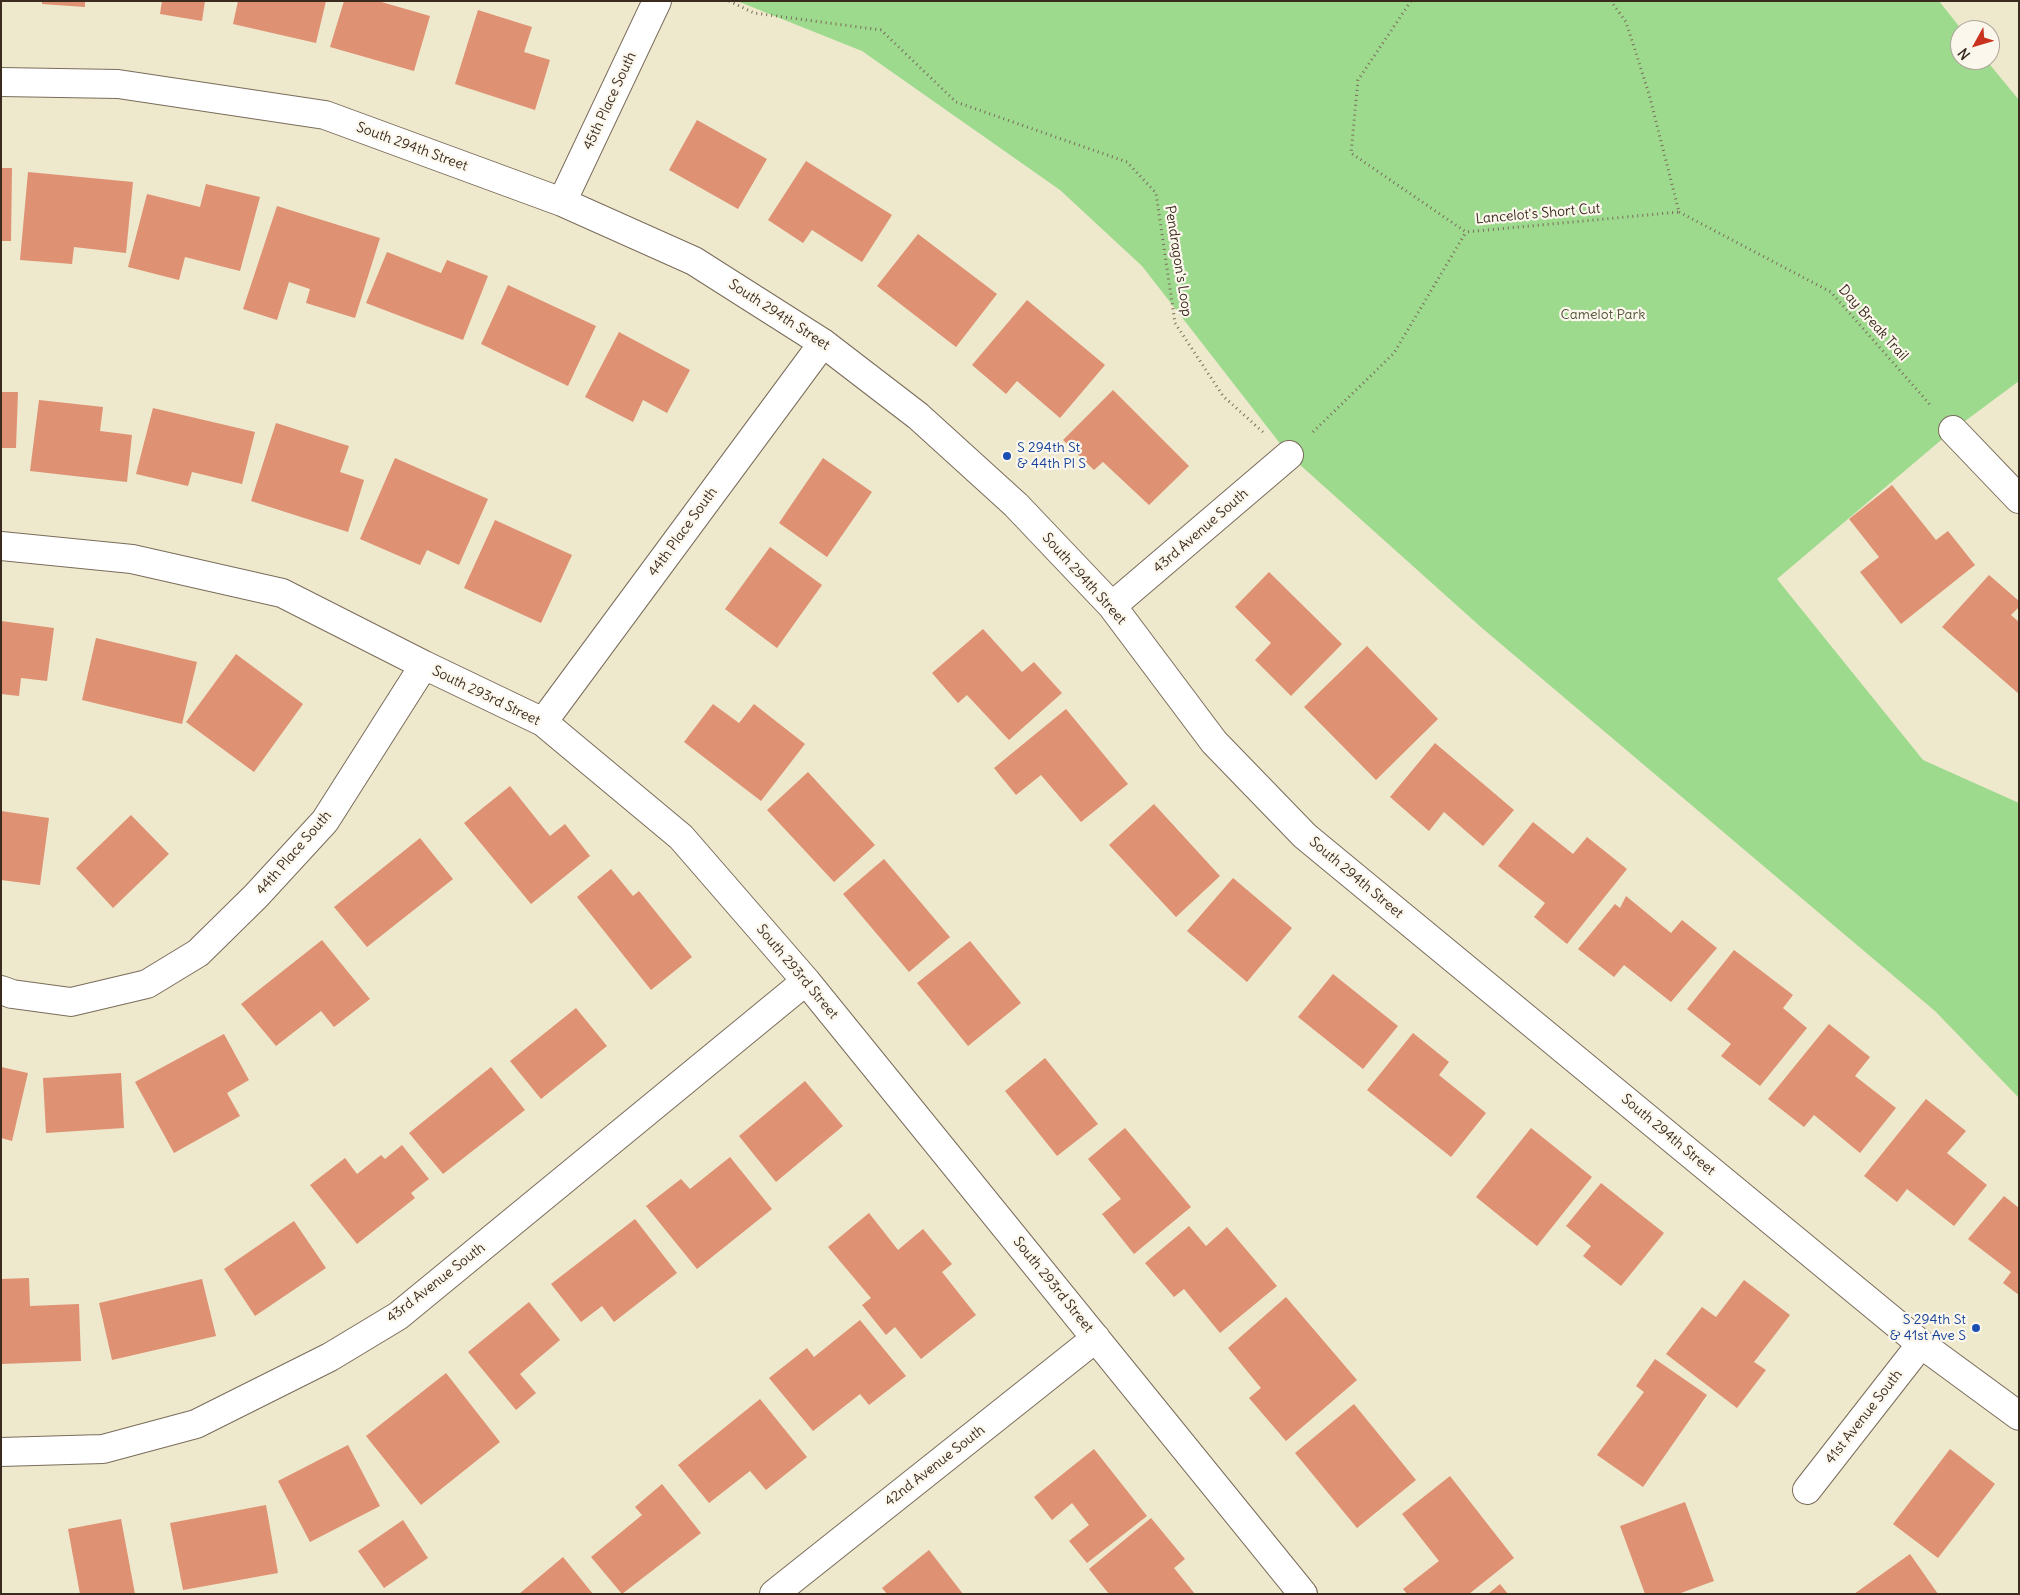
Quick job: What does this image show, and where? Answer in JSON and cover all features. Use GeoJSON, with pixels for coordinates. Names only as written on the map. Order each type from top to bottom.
{"type":"FeatureCollection","features":[{"type":"Feature","properties":{"kind":"street","name":"45th Place South"},"geometry":{"type":"LineString","coordinates":[[562,202],[657,1]]}},
{"type":"Feature","properties":{"kind":"street","name":"South 294th Street"},"geometry":{"type":"LineString","coordinates":[[1,82],[118,84],[325,115],[562,202],[694,261],[823,343],[918,416],[1016,505],[1112,606],[1214,742],[1305,836],[1921,1344],[2019,1416]]}},
{"type":"Feature","properties":{"kind":"street","name":"44th Place South"},"geometry":{"type":"LineString","coordinates":[[543,722],[823,343]]}},
{"type":"Feature","properties":{"kind":"street"},"geometry":{"type":"LineString","coordinates":[[1953,430],[2019,499]]}},
{"type":"Feature","properties":{"kind":"street","name":"43rd Avenue South"},"geometry":{"type":"LineString","coordinates":[[1112,606],[1289,455]]}},
{"type":"Feature","properties":{"kind":"street","name":"South 293rd Street"},"geometry":{"type":"LineString","coordinates":[[1,546],[132,559],[282,593],[424,665],[543,722],[681,837],[806,981],[1303,1594]]}},
{"type":"Feature","properties":{"kind":"street","name":"44th Place South"},"geometry":{"type":"LineString","coordinates":[[1,990],[12,994],[71,1002],[147,984],[198,952],[256,896],[325,822],[424,665]]}},
{"type":"Feature","properties":{"kind":"street","name":"43rd Avenue South"},"geometry":{"type":"LineString","coordinates":[[1,1452],[103,1448],[196,1424],[330,1357],[398,1316],[806,981]]}},
{"type":"Feature","properties":{"kind":"street","name":"42nd Avenue South"},"geometry":{"type":"LineString","coordinates":[[774,1594],[1096,1338]]}},
{"type":"Feature","properties":{"kind":"street","name":"41st Avenue South"},"geometry":{"type":"LineString","coordinates":[[1807,1490],[1921,1344]]}},
{"type":"Feature","properties":{"kind":"path","name":"Pendragon's Loop"},"geometry":{"type":"LineString","coordinates":[[729,1],[754,13],[880,30],[956,102],[1127,162],[1156,193],[1175,323],[1223,396],[1289,455]]}},
{"type":"Feature","properties":{"kind":"path","name":"Lancelot's Short Cut"},"geometry":{"type":"LineString","coordinates":[[1411,1],[1358,80],[1351,153],[1466,232],[1679,212]]}},
{"type":"Feature","properties":{"kind":"path"},"geometry":{"type":"LineString","coordinates":[[1611,1],[1626,22],[1649,94],[1679,212]]}},
{"type":"Feature","properties":{"kind":"path","name":"Day Break Trail"},"geometry":{"type":"LineString","coordinates":[[1679,212],[1831,292],[1953,430]]}},
{"type":"Feature","properties":{"kind":"path"},"geometry":{"type":"LineString","coordinates":[[1289,455],[1394,352],[1466,232]]}},
{"type":"Feature","properties":{"kind":"green space","name":"Camelot Park"},"geometry":{"type":"Polygon","coordinates":[[[737,1],[1939,1],[1954,20],[1950,20],[1950,70],[1994,70],[2019,100],[2019,381],[1953,430],[1777,579],[1923,760],[2019,803],[2019,1098],[1935,1011],[1482,628],[1289,455],[1142,266],[1060,190],[862,51],[737,1]]]}},
{"type":"Feature","properties":{"kind":"building"},"geometry":{"type":"Polygon","coordinates":[[[42,1],[85,1],[85,7],[42,4],[42,1]]]}},
{"type":"Feature","properties":{"kind":"building"},"geometry":{"type":"Polygon","coordinates":[[[162,1],[205,1],[202,21],[160,14],[162,1]]]}},
{"type":"Feature","properties":{"kind":"building"},"geometry":{"type":"Polygon","coordinates":[[[238,1],[326,1],[316,43],[233,24],[238,1]]]}},
{"type":"Feature","properties":{"kind":"building"},"geometry":{"type":"Polygon","coordinates":[[[344,1],[378,1],[430,16],[414,71],[330,47],[344,1]]]}},
{"type":"Feature","properties":{"kind":"building"},"geometry":{"type":"Polygon","coordinates":[[[478,10],[532,27],[524,52],[550,60],[535,110],[455,84],[478,10]]]}},
{"type":"Feature","properties":{"kind":"building"},"geometry":{"type":"Polygon","coordinates":[[[697,120],[767,159],[738,209],[669,170],[697,120]]]}},
{"type":"Feature","properties":{"kind":"building"},"geometry":{"type":"Polygon","coordinates":[[[806,161],[892,215],[862,262],[812,230],[803,243],[768,220],[806,161]]]}},
{"type":"Feature","properties":{"kind":"building"},"geometry":{"type":"Polygon","coordinates":[[[1,168],[12,168],[11,241],[1,241],[1,168]]]}},
{"type":"Feature","properties":{"kind":"building"},"geometry":{"type":"Polygon","coordinates":[[[28,172],[133,182],[126,253],[74,247],[72,264],[20,260],[28,172]]]}},
{"type":"Feature","properties":{"kind":"building"},"geometry":{"type":"Polygon","coordinates":[[[206,184],[260,197],[240,271],[185,257],[179,280],[128,267],[147,194],[200,207],[206,184]]]}},
{"type":"Feature","properties":{"kind":"building"},"geometry":{"type":"Polygon","coordinates":[[[277,206],[380,238],[355,318],[306,303],[310,289],[289,282],[277,320],[243,309],[277,206]]]}},
{"type":"Feature","properties":{"kind":"building"},"geometry":{"type":"Polygon","coordinates":[[[918,234],[997,294],[956,347],[877,286],[918,234]]]}},
{"type":"Feature","properties":{"kind":"building"},"geometry":{"type":"Polygon","coordinates":[[[387,252],[441,273],[447,260],[488,276],[463,340],[366,303],[387,252]]]}},
{"type":"Feature","properties":{"kind":"building"},"geometry":{"type":"Polygon","coordinates":[[[508,285],[596,326],[568,386],[481,344],[508,285]]]}},
{"type":"Feature","properties":{"kind":"building"},"geometry":{"type":"Polygon","coordinates":[[[1027,300],[1105,365],[1060,418],[1017,381],[1006,394],[972,365],[1027,300]]]}},
{"type":"Feature","properties":{"kind":"building"},"geometry":{"type":"Polygon","coordinates":[[[619,332],[690,370],[667,413],[643,400],[633,422],[585,397],[619,332]]]}},
{"type":"Feature","properties":{"kind":"building"},"geometry":{"type":"Polygon","coordinates":[[[1113,390],[1189,466],[1149,505],[1103,462],[1094,470],[1063,440],[1113,390]]]}},
{"type":"Feature","properties":{"kind":"building"},"geometry":{"type":"Polygon","coordinates":[[[1,392],[18,392],[16,448],[1,448],[1,392]]]}},
{"type":"Feature","properties":{"kind":"building"},"geometry":{"type":"Polygon","coordinates":[[[39,400],[103,407],[100,431],[132,435],[127,482],[30,471],[39,400]]]}},
{"type":"Feature","properties":{"kind":"building"},"geometry":{"type":"Polygon","coordinates":[[[153,408],[255,432],[242,484],[192,472],[188,486],[136,474],[153,408]]]}},
{"type":"Feature","properties":{"kind":"building"},"geometry":{"type":"Polygon","coordinates":[[[276,423],[349,446],[340,472],[364,480],[348,532],[251,501],[276,423]]]}},
{"type":"Feature","properties":{"kind":"building"},"geometry":{"type":"Polygon","coordinates":[[[395,458],[488,499],[459,565],[427,550],[420,565],[360,539],[395,458]]]}},
{"type":"Feature","properties":{"kind":"building"},"geometry":{"type":"Polygon","coordinates":[[[823,458],[872,492],[827,557],[779,523],[823,458]]]}},
{"type":"Feature","properties":{"kind":"building"},"geometry":{"type":"Polygon","coordinates":[[[1892,485],[1936,540],[1948,531],[1975,565],[1901,624],[1860,572],[1879,557],[1849,519],[1892,485]]]}},
{"type":"Feature","properties":{"kind":"building"},"geometry":{"type":"Polygon","coordinates":[[[495,520],[572,555],[541,623],[464,588],[495,520]]]}},
{"type":"Feature","properties":{"kind":"building"},"geometry":{"type":"Polygon","coordinates":[[[770,547],[822,585],[777,648],[725,609],[770,547]]]}},
{"type":"Feature","properties":{"kind":"building"},"geometry":{"type":"Polygon","coordinates":[[[1269,572],[1342,644],[1291,696],[1255,660],[1271,643],[1235,607],[1269,572]]]}},
{"type":"Feature","properties":{"kind":"building"},"geometry":{"type":"Polygon","coordinates":[[[1989,575],[2019,601],[2019,607],[2011,615],[2019,622],[2019,694],[1942,627],[1989,575]]]}},
{"type":"Feature","properties":{"kind":"building"},"geometry":{"type":"Polygon","coordinates":[[[1,621],[54,628],[47,681],[21,678],[19,696],[1,694],[1,621]]]}},
{"type":"Feature","properties":{"kind":"building"},"geometry":{"type":"Polygon","coordinates":[[[983,629],[1022,672],[1034,662],[1062,693],[1009,740],[967,695],[958,703],[932,673],[983,629]]]}},
{"type":"Feature","properties":{"kind":"building"},"geometry":{"type":"Polygon","coordinates":[[[96,638],[197,662],[182,724],[82,700],[96,638]]]}},
{"type":"Feature","properties":{"kind":"building"},"geometry":{"type":"Polygon","coordinates":[[[1367,646],[1438,719],[1376,780],[1304,707],[1367,646]]]}},
{"type":"Feature","properties":{"kind":"building"},"geometry":{"type":"Polygon","coordinates":[[[236,654],[303,704],[254,772],[186,722],[236,654]]]}},
{"type":"Feature","properties":{"kind":"building"},"geometry":{"type":"Polygon","coordinates":[[[713,704],[739,723],[754,704],[805,744],[761,801],[684,742],[713,704]]]}},
{"type":"Feature","properties":{"kind":"building"},"geometry":{"type":"Polygon","coordinates":[[[1066,709],[1128,784],[1081,822],[1041,775],[1016,795],[994,768],[1066,709]]]}},
{"type":"Feature","properties":{"kind":"building"},"geometry":{"type":"Polygon","coordinates":[[[1435,743],[1514,810],[1483,846],[1444,812],[1429,831],[1390,797],[1435,743]]]}},
{"type":"Feature","properties":{"kind":"building"},"geometry":{"type":"Polygon","coordinates":[[[808,772],[875,845],[834,882],[767,810],[808,772]]]}},
{"type":"Feature","properties":{"kind":"building"},"geometry":{"type":"Polygon","coordinates":[[[510,786],[550,836],[565,824],[590,856],[531,904],[464,823],[510,786]]]}},
{"type":"Feature","properties":{"kind":"building"},"geometry":{"type":"Polygon","coordinates":[[[1154,804],[1220,876],[1176,917],[1109,845],[1154,804]]]}},
{"type":"Feature","properties":{"kind":"building"},"geometry":{"type":"Polygon","coordinates":[[[1,811],[49,818],[40,885],[1,880],[1,811]]]}},
{"type":"Feature","properties":{"kind":"building"},"geometry":{"type":"Polygon","coordinates":[[[131,815],[169,854],[113,908],[76,868],[131,815]]]}},
{"type":"Feature","properties":{"kind":"building"},"geometry":{"type":"Polygon","coordinates":[[[1533,822],[1573,854],[1587,837],[1627,869],[1567,944],[1534,917],[1545,903],[1498,866],[1533,822]]]}},
{"type":"Feature","properties":{"kind":"building"},"geometry":{"type":"Polygon","coordinates":[[[420,838],[453,879],[367,947],[334,907],[420,838]]]}},
{"type":"Feature","properties":{"kind":"building"},"geometry":{"type":"Polygon","coordinates":[[[884,859],[950,937],[909,972],[843,894],[884,859]]]}},
{"type":"Feature","properties":{"kind":"building"},"geometry":{"type":"Polygon","coordinates":[[[611,869],[633,896],[639,891],[692,957],[651,990],[577,897],[611,869]]]}},
{"type":"Feature","properties":{"kind":"building"},"geometry":{"type":"Polygon","coordinates":[[[1233,878],[1292,928],[1247,982],[1187,931],[1233,878]]]}},
{"type":"Feature","properties":{"kind":"building"},"geometry":{"type":"Polygon","coordinates":[[[1626,896],[1671,933],[1682,920],[1717,948],[1671,1002],[1624,965],[1614,977],[1578,949],[1615,904],[1620,908],[1626,896]]]}},
{"type":"Feature","properties":{"kind":"building"},"geometry":{"type":"Polygon","coordinates":[[[322,940],[370,999],[334,1027],[321,1011],[276,1046],[241,1004],[322,940]]]}},
{"type":"Feature","properties":{"kind":"building"},"geometry":{"type":"Polygon","coordinates":[[[970,941],[1021,1003],[968,1046],[917,983],[970,941]]]}},
{"type":"Feature","properties":{"kind":"building"},"geometry":{"type":"Polygon","coordinates":[[[1734,950],[1793,995],[1783,1008],[1807,1028],[1760,1086],[1721,1056],[1731,1044],[1687,1009],[1734,950]]]}},
{"type":"Feature","properties":{"kind":"building"},"geometry":{"type":"Polygon","coordinates":[[[1333,974],[1398,1026],[1363,1069],[1298,1017],[1333,974]]]}},
{"type":"Feature","properties":{"kind":"building"},"geometry":{"type":"Polygon","coordinates":[[[576,1008],[607,1046],[541,1099],[510,1061],[576,1008]]]}},
{"type":"Feature","properties":{"kind":"building"},"geometry":{"type":"Polygon","coordinates":[[[1829,1024],[1870,1057],[1855,1076],[1896,1108],[1860,1153],[1814,1115],[1804,1127],[1768,1099],[1829,1024]]]}},
{"type":"Feature","properties":{"kind":"building"},"geometry":{"type":"Polygon","coordinates":[[[1413,1033],[1449,1062],[1439,1075],[1486,1113],[1451,1157],[1367,1090],[1413,1033]]]}},
{"type":"Feature","properties":{"kind":"building"},"geometry":{"type":"Polygon","coordinates":[[[224,1034],[249,1080],[227,1093],[240,1116],[174,1153],[135,1082],[224,1034]]]}},
{"type":"Feature","properties":{"kind":"building"},"geometry":{"type":"Polygon","coordinates":[[[1045,1058],[1098,1124],[1057,1156],[1005,1091],[1045,1058]]]}},
{"type":"Feature","properties":{"kind":"building"},"geometry":{"type":"Polygon","coordinates":[[[1,1067],[28,1073],[12,1141],[1,1138],[1,1067]]]}},
{"type":"Feature","properties":{"kind":"building"},"geometry":{"type":"Polygon","coordinates":[[[491,1067],[525,1110],[443,1174],[409,1133],[491,1067]]]}},
{"type":"Feature","properties":{"kind":"building"},"geometry":{"type":"Polygon","coordinates":[[[121,1073],[124,1128],[46,1133],[43,1078],[121,1073]]]}},
{"type":"Feature","properties":{"kind":"building"},"geometry":{"type":"Polygon","coordinates":[[[805,1081],[843,1126],[776,1182],[739,1136],[805,1081]]]}},
{"type":"Feature","properties":{"kind":"building"},"geometry":{"type":"Polygon","coordinates":[[[1926,1099],[1966,1131],[1947,1153],[1987,1185],[1954,1226],[1907,1189],[1897,1202],[1864,1176],[1926,1099]]]}},
{"type":"Feature","properties":{"kind":"building"},"geometry":{"type":"Polygon","coordinates":[[[1125,1128],[1191,1207],[1134,1254],[1102,1214],[1121,1199],[1088,1159],[1125,1128]]]}},
{"type":"Feature","properties":{"kind":"building"},"geometry":{"type":"Polygon","coordinates":[[[1531,1128],[1592,1177],[1537,1246],[1476,1197],[1531,1128]]]}},
{"type":"Feature","properties":{"kind":"building"},"geometry":{"type":"Polygon","coordinates":[[[402,1145],[429,1179],[411,1193],[415,1198],[357,1244],[310,1185],[345,1158],[357,1174],[381,1155],[385,1159],[402,1145]]]}},
{"type":"Feature","properties":{"kind":"building"},"geometry":{"type":"Polygon","coordinates":[[[730,1157],[772,1209],[697,1269],[646,1206],[681,1179],[690,1189],[730,1157]]]}},
{"type":"Feature","properties":{"kind":"building"},"geometry":{"type":"Polygon","coordinates":[[[1601,1183],[1664,1233],[1621,1286],[1583,1256],[1591,1246],[1566,1226],[1601,1183]]]}},
{"type":"Feature","properties":{"kind":"building"},"geometry":{"type":"Polygon","coordinates":[[[2004,1196],[2019,1208],[2019,1295],[2003,1283],[2011,1272],[1968,1239],[2004,1196]]]}},
{"type":"Feature","properties":{"kind":"building"},"geometry":{"type":"Polygon","coordinates":[[[869,1213],[898,1250],[923,1229],[952,1264],[942,1272],[976,1315],[921,1359],[895,1327],[886,1335],[862,1305],[871,1298],[828,1247],[869,1213]]]}},
{"type":"Feature","properties":{"kind":"building"},"geometry":{"type":"Polygon","coordinates":[[[635,1219],[677,1273],[614,1322],[602,1306],[581,1322],[551,1284],[635,1219]]]}},
{"type":"Feature","properties":{"kind":"building"},"geometry":{"type":"Polygon","coordinates":[[[294,1221],[326,1268],[255,1316],[224,1269],[294,1221]]]}},
{"type":"Feature","properties":{"kind":"building"},"geometry":{"type":"Polygon","coordinates":[[[1189,1226],[1206,1246],[1227,1227],[1277,1286],[1220,1333],[1184,1289],[1174,1297],[1145,1263],[1189,1226]]]}},
{"type":"Feature","properties":{"kind":"building"},"geometry":{"type":"Polygon","coordinates":[[[29,1278],[30,1306],[79,1304],[81,1361],[1,1364],[1,1279],[29,1278]]]}},
{"type":"Feature","properties":{"kind":"building"},"geometry":{"type":"Polygon","coordinates":[[[202,1279],[216,1336],[112,1360],[99,1303],[202,1279]]]}},
{"type":"Feature","properties":{"kind":"building"},"geometry":{"type":"Polygon","coordinates":[[[1744,1280],[1790,1315],[1754,1362],[1766,1370],[1737,1408],[1666,1354],[1702,1307],[1716,1317],[1744,1280]]]}},
{"type":"Feature","properties":{"kind":"building"},"geometry":{"type":"Polygon","coordinates":[[[1286,1297],[1357,1380],[1286,1441],[1249,1398],[1261,1388],[1228,1348],[1286,1297]]]}},
{"type":"Feature","properties":{"kind":"building"},"geometry":{"type":"Polygon","coordinates":[[[529,1302],[560,1340],[520,1374],[536,1393],[516,1410],[468,1352],[529,1302]]]}},
{"type":"Feature","properties":{"kind":"building"},"geometry":{"type":"Polygon","coordinates":[[[860,1320],[906,1376],[869,1405],[860,1394],[813,1431],[769,1378],[807,1348],[814,1357],[860,1320]]]}},
{"type":"Feature","properties":{"kind":"building"},"geometry":{"type":"Polygon","coordinates":[[[1655,1359],[1707,1395],[1643,1487],[1597,1455],[1644,1392],[1636,1386],[1655,1359]]]}},
{"type":"Feature","properties":{"kind":"building"},"geometry":{"type":"Polygon","coordinates":[[[446,1373],[500,1442],[421,1505],[366,1436],[446,1373]]]}},
{"type":"Feature","properties":{"kind":"building"},"geometry":{"type":"Polygon","coordinates":[[[760,1399],[807,1457],[766,1490],[750,1471],[709,1503],[678,1465],[760,1399]]]}},
{"type":"Feature","properties":{"kind":"building"},"geometry":{"type":"Polygon","coordinates":[[[1354,1404],[1416,1480],[1357,1528],[1295,1453],[1354,1404]]]}},
{"type":"Feature","properties":{"kind":"building"},"geometry":{"type":"Polygon","coordinates":[[[348,1445],[380,1506],[310,1542],[278,1481],[348,1445]]]}},
{"type":"Feature","properties":{"kind":"building"},"geometry":{"type":"Polygon","coordinates":[[[1094,1449],[1147,1516],[1087,1563],[1069,1541],[1089,1525],[1072,1503],[1052,1520],[1034,1497],[1094,1449]]]}},
{"type":"Feature","properties":{"kind":"building"},"geometry":{"type":"Polygon","coordinates":[[[1950,1449],[1995,1484],[1938,1558],[1893,1524],[1950,1449]]]}},
{"type":"Feature","properties":{"kind":"building"},"geometry":{"type":"Polygon","coordinates":[[[1450,1476],[1514,1558],[1469,1594],[1407,1594],[1403,1589],[1439,1561],[1402,1514],[1450,1476]]]}},
{"type":"Feature","properties":{"kind":"building"},"geometry":{"type":"Polygon","coordinates":[[[662,1484],[701,1533],[622,1594],[591,1557],[642,1515],[635,1507],[662,1484]]]}},
{"type":"Feature","properties":{"kind":"building"},"geometry":{"type":"Polygon","coordinates":[[[1685,1502],[1714,1581],[1678,1594],[1645,1594],[1620,1526],[1685,1502]]]}},
{"type":"Feature","properties":{"kind":"building"},"geometry":{"type":"Polygon","coordinates":[[[266,1505],[278,1573],[183,1590],[170,1523],[266,1505]]]}},
{"type":"Feature","properties":{"kind":"building"},"geometry":{"type":"Polygon","coordinates":[[[1151,1518],[1185,1559],[1174,1568],[1195,1594],[1109,1594],[1089,1569],[1151,1518]]]}},
{"type":"Feature","properties":{"kind":"building"},"geometry":{"type":"Polygon","coordinates":[[[121,1519],[135,1594],[80,1594],[68,1529],[121,1519]]]}},
{"type":"Feature","properties":{"kind":"building"},"geometry":{"type":"Polygon","coordinates":[[[403,1520],[428,1558],[384,1588],[358,1551],[403,1520]]]}},
{"type":"Feature","properties":{"kind":"building"},"geometry":{"type":"Polygon","coordinates":[[[929,1550],[963,1594],[887,1594],[882,1588],[929,1550]]]}},
{"type":"Feature","properties":{"kind":"building"},"geometry":{"type":"Polygon","coordinates":[[[1910,1554],[1938,1594],[1854,1594],[1910,1554]]]}},
{"type":"Feature","properties":{"kind":"building"},"geometry":{"type":"Polygon","coordinates":[[[563,1557],[593,1594],[519,1594],[563,1557]]]}},
{"type":"Feature","properties":{"kind":"building"},"geometry":{"type":"Polygon","coordinates":[[[1500,1584],[1508,1594],[1488,1594],[1500,1584]]]}},
{"type":"Feature","properties":{"kind":"place","name":"S 294th St & 44th Pl S"},"geometry":{"type":"Point","coordinates":[1007,456]}},
{"type":"Feature","properties":{"kind":"place","name":"S 294th St & 41st Ave S"},"geometry":{"type":"Point","coordinates":[1976,1328]}}]}
